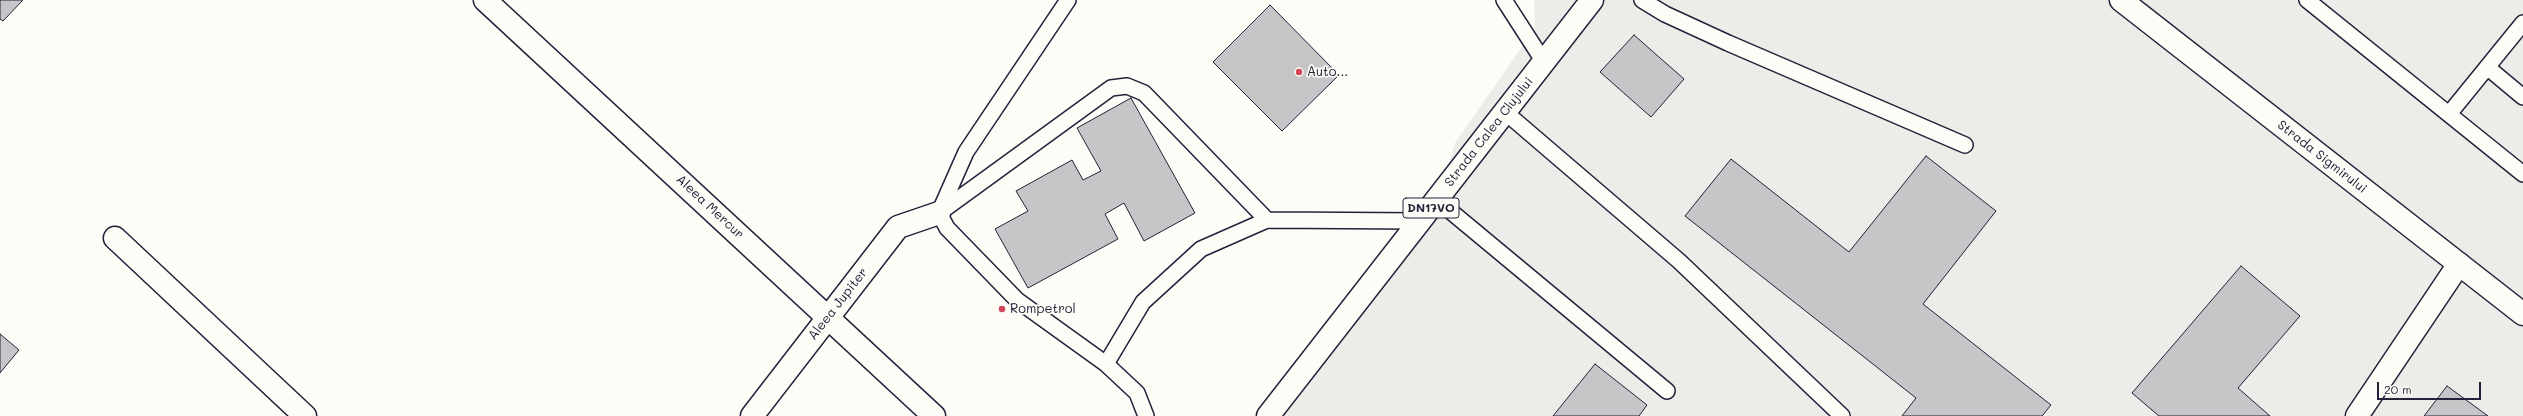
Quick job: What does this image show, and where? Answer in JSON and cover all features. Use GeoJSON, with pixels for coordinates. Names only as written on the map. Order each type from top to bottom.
{"type":"FeatureCollection","features":[{"type":"Feature","properties":{"kind":"main road","name":"Aleea Mercur"},"geometry":{"type":"LineString","coordinates":[[485,0],[829,316],[934,416]]}},
{"type":"Feature","properties":{"kind":"main road","name":"Strada Calea Clujului"},"geometry":{"type":"LineString","coordinates":[[1268,416],[1592,0]]}},
{"type":"Feature","properties":{"kind":"main road","name":"Strada Sigmirului"},"geometry":{"type":"LineString","coordinates":[[2122,0],[2523,314]]}},
{"type":"Feature","properties":{"kind":"main road","name":"Aleea Jupiter"},"geometry":{"type":"LineString","coordinates":[[752,416],[898,227],[939,213]]}},
{"type":"Feature","properties":{"kind":"main road"},"geometry":{"type":"LineString","coordinates":[[115,238],[305,416]]}},
{"type":"Feature","properties":{"kind":"main road"},"geometry":{"type":"LineString","coordinates":[[2357,416],[2459,264]]}},
{"type":"Feature","properties":{"kind":"lane"},"geometry":{"type":"LineString","coordinates":[[939,213],[966,152],[1068,0]]}},
{"type":"Feature","properties":{"kind":"lane"},"geometry":{"type":"LineString","coordinates":[[1504,0],[1544,62]]}},
{"type":"Feature","properties":{"kind":"lane"},"geometry":{"type":"LineString","coordinates":[[1642,0],[1665,14],[1728,43],[1965,145]]}},
{"type":"Feature","properties":{"kind":"lane"},"geometry":{"type":"LineString","coordinates":[[2307,0],[2523,174]]}},
{"type":"Feature","properties":{"kind":"lane"},"geometry":{"type":"LineString","coordinates":[[2449,114],[2523,22]]}},
{"type":"Feature","properties":{"kind":"lane"},"geometry":{"type":"LineString","coordinates":[[2487,67],[2523,97]]}},
{"type":"Feature","properties":{"kind":"lane"},"geometry":{"type":"LineString","coordinates":[[939,213],[1111,88],[1127,86],[1144,93],[1266,220]]}},
{"type":"Feature","properties":{"kind":"lane"},"geometry":{"type":"LineString","coordinates":[[1505,112],[1680,261],[1842,416]]}},
{"type":"Feature","properties":{"kind":"lane"},"geometry":{"type":"LineString","coordinates":[[1437,200],[1667,391]]}},
{"type":"Feature","properties":{"kind":"lane"},"geometry":{"type":"LineString","coordinates":[[939,213],[947,228],[1018,300],[1106,364],[1137,393],[1146,416]]}},
{"type":"Feature","properties":{"kind":"lane"},"geometry":{"type":"LineString","coordinates":[[1106,364],[1143,302],[1201,249],[1266,220],[1421,221]]}},
{"type":"Feature","properties":{"kind":"shaded area"},"geometry":{"type":"Polygon","coordinates":[[[1534,0],[2523,0],[2523,416],[1266,416],[1429,228],[1455,143],[1535,28],[1534,0]]]}},
{"type":"Feature","properties":{"kind":"building"},"geometry":{"type":"Polygon","coordinates":[[[0,0],[23,0],[3,21],[0,19],[0,0]]]}},
{"type":"Feature","properties":{"kind":"building"},"geometry":{"type":"Polygon","coordinates":[[[1270,5],[1339,75],[1282,131],[1213,62],[1270,5]]]}},
{"type":"Feature","properties":{"kind":"building"},"geometry":{"type":"Polygon","coordinates":[[[1634,35],[1684,79],[1651,117],[1600,72],[1634,35]]]}},
{"type":"Feature","properties":{"kind":"building"},"geometry":{"type":"Polygon","coordinates":[[[1131,98],[1195,213],[1144,241],[1124,203],[1105,214],[1118,239],[1028,288],[995,229],[1028,211],[1016,191],[1072,160],[1083,180],[1101,171],[1077,128],[1131,98]]]}},
{"type":"Feature","properties":{"kind":"building"},"geometry":{"type":"Polygon","coordinates":[[[1926,156],[1996,211],[1923,304],[2051,405],[2042,416],[1902,416],[1916,398],[1685,216],[1731,159],[1849,252],[1926,156]]]}},
{"type":"Feature","properties":{"kind":"building"},"geometry":{"type":"Polygon","coordinates":[[[2241,266],[2300,316],[2238,388],[2270,416],[2159,416],[2132,393],[2241,266]]]}},
{"type":"Feature","properties":{"kind":"building"},"geometry":{"type":"Polygon","coordinates":[[[0,334],[19,350],[0,373],[0,334]]]}},
{"type":"Feature","properties":{"kind":"building"},"geometry":{"type":"Polygon","coordinates":[[[1595,364],[1647,405],[1639,416],[1553,416],[1595,364]]]}},
{"type":"Feature","properties":{"kind":"building"},"geometry":{"type":"Polygon","coordinates":[[[2447,386],[2488,416],[2424,416],[2447,386]]]}},
{"type":"Feature","properties":{"kind":"place","name":"Auto..."},"geometry":{"type":"Point","coordinates":[1299,72]}},
{"type":"Feature","properties":{"kind":"place","name":"Rompetrol"},"geometry":{"type":"Point","coordinates":[1002,309]}}]}
